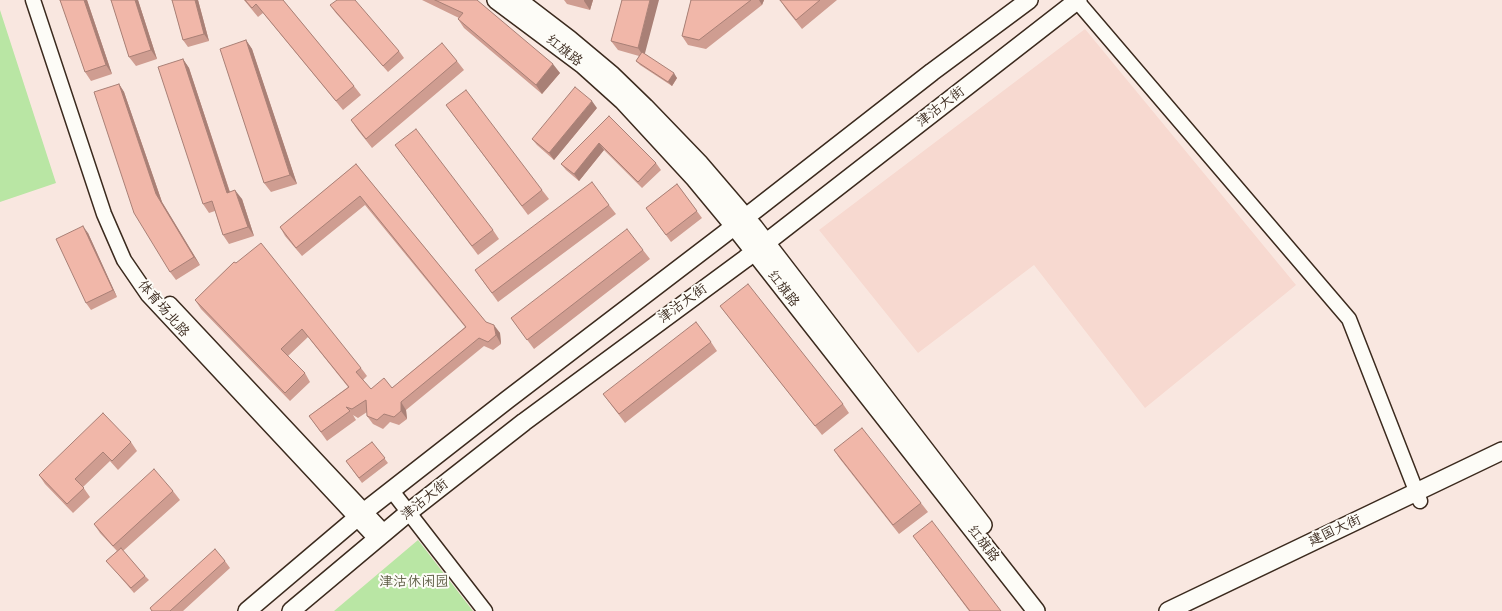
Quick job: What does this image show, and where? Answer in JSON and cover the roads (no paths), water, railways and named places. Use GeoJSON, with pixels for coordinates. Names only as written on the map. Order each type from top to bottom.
{"type":"FeatureCollection","features":[{"type":"Feature","properties":{"kind":"main road","name":"红旗路"},"geometry":{"type":"LineString","coordinates":[[496,0],[583,65],[623,101],[658,138],[722,199]]}},
{"type":"Feature","properties":{"kind":"main road","name":"红旗路"},"geometry":{"type":"LineString","coordinates":[[518,0],[612,75],[673,136],[722,199],[743,223],[1036,611]]}},
{"type":"Feature","properties":{"kind":"main road","name":"津沽大街"},"geometry":{"type":"LineString","coordinates":[[247,611],[361,515],[506,400],[743,223],[774,196],[938,68],[1029,0]]}},
{"type":"Feature","properties":{"kind":"main road","name":"津沽大街"},"geometry":{"type":"LineString","coordinates":[[291,611],[409,512],[524,422],[793,222],[1078,0]]}},
{"type":"Feature","properties":{"kind":"main road"},"geometry":{"type":"LineString","coordinates":[[722,199],[747,205],[774,196]]}},
{"type":"Feature","properties":{"kind":"main road"},"geometry":{"type":"LineString","coordinates":[[743,223],[773,226],[793,222]]}},
{"type":"Feature","properties":{"kind":"main road","name":"红旗路"},"geometry":{"type":"LineString","coordinates":[[760,247],[1049,611]]}},
{"type":"Feature","properties":{"kind":"main road","name":"建国大街"},"geometry":{"type":"LineString","coordinates":[[1190,611],[1418,497],[1502,451]]}},
{"type":"Feature","properties":{"kind":"main road","name":"建国大街"},"geometry":{"type":"LineString","coordinates":[[1168,611],[1418,497],[1502,461]]}},
{"type":"Feature","properties":{"kind":"street","name":"体育场北路"},"geometry":{"type":"LineString","coordinates":[[34,0],[104,214],[124,260],[148,295],[361,515]]}},
{"type":"Feature","properties":{"kind":"street","name":"体育场北路"},"geometry":{"type":"LineString","coordinates":[[42,0],[114,217],[128,250],[151,285],[380,536]]}},
{"type":"Feature","properties":{"kind":"street"},"geometry":{"type":"LineString","coordinates":[[1078,0],[1349,319],[1418,497]]}},
{"type":"Feature","properties":{"kind":"street"},"geometry":{"type":"LineString","coordinates":[[392,491],[485,611]]}},
{"type":"Feature","properties":{"kind":"park label","name":"津沽休闲园"},"geometry":{"type":"Point","coordinates":[414,582]}}]}
